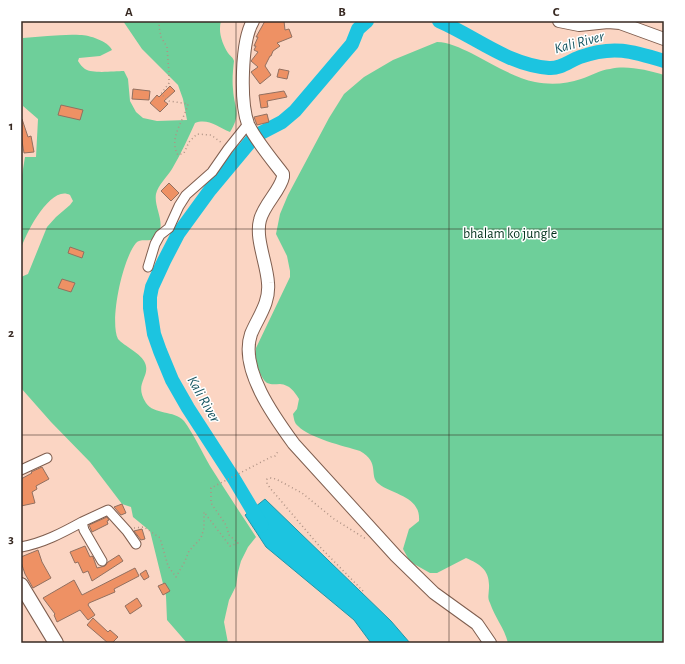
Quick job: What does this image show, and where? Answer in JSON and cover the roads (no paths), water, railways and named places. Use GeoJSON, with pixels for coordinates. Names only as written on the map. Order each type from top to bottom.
{"type":"FeatureCollection","features":[{"type":"Feature","properties":{"kind":"main road"},"geometry":{"type":"LineString","coordinates":[[254,21],[248,33],[245,46],[244,101],[251,128],[283,174],[283,180],[264,210],[259,225],[259,235],[268,283],[267,302],[250,337],[250,362],[258,387],[266,404],[294,444],[400,561],[434,593],[477,624],[490,643]]}},
{"type":"Feature","properties":{"kind":"main road"},"geometry":{"type":"LineString","coordinates":[[559,21],[579,25],[608,22],[620,23],[664,39]]}},
{"type":"Feature","properties":{"kind":"main road"},"geometry":{"type":"LineString","coordinates":[[21,585],[56,643]]}},
{"type":"Feature","properties":{"kind":"street"},"geometry":{"type":"LineString","coordinates":[[148,267],[155,244],[160,235],[169,228],[186,195],[212,172],[228,149],[251,128]]}},
{"type":"Feature","properties":{"kind":"street"},"geometry":{"type":"LineString","coordinates":[[21,470],[47,458]]}},
{"type":"Feature","properties":{"kind":"street"},"geometry":{"type":"LineString","coordinates":[[21,548],[37,544],[108,510],[127,531],[136,544]]}},
{"type":"Feature","properties":{"kind":"street"},"geometry":{"type":"LineString","coordinates":[[82,522],[84,530],[102,561]]}},
{"type":"Feature","properties":{"kind":"water"},"geometry":{"type":"Polygon","coordinates":[[[265,499],[391,621],[410,643],[371,643],[354,620],[266,547],[245,515],[265,499]]]}},
{"type":"Feature","properties":{"kind":"waterway","name":"Kali River"},"geometry":{"type":"LineString","coordinates":[[262,526],[172,380],[154,334],[150,308],[152,287],[178,234],[210,190],[255,136],[282,122],[295,111],[352,44],[358,29],[367,21]]}},
{"type":"Feature","properties":{"kind":"waterway","name":"Kali River"},"geometry":{"type":"LineString","coordinates":[[439,21],[506,56],[534,66],[553,68],[592,53],[613,50],[642,54],[664,61]]}},
{"type":"Feature","properties":{"kind":"park label","name":"bhalam ko jungle"},"geometry":{"type":"Point","coordinates":[510,233]}}]}
